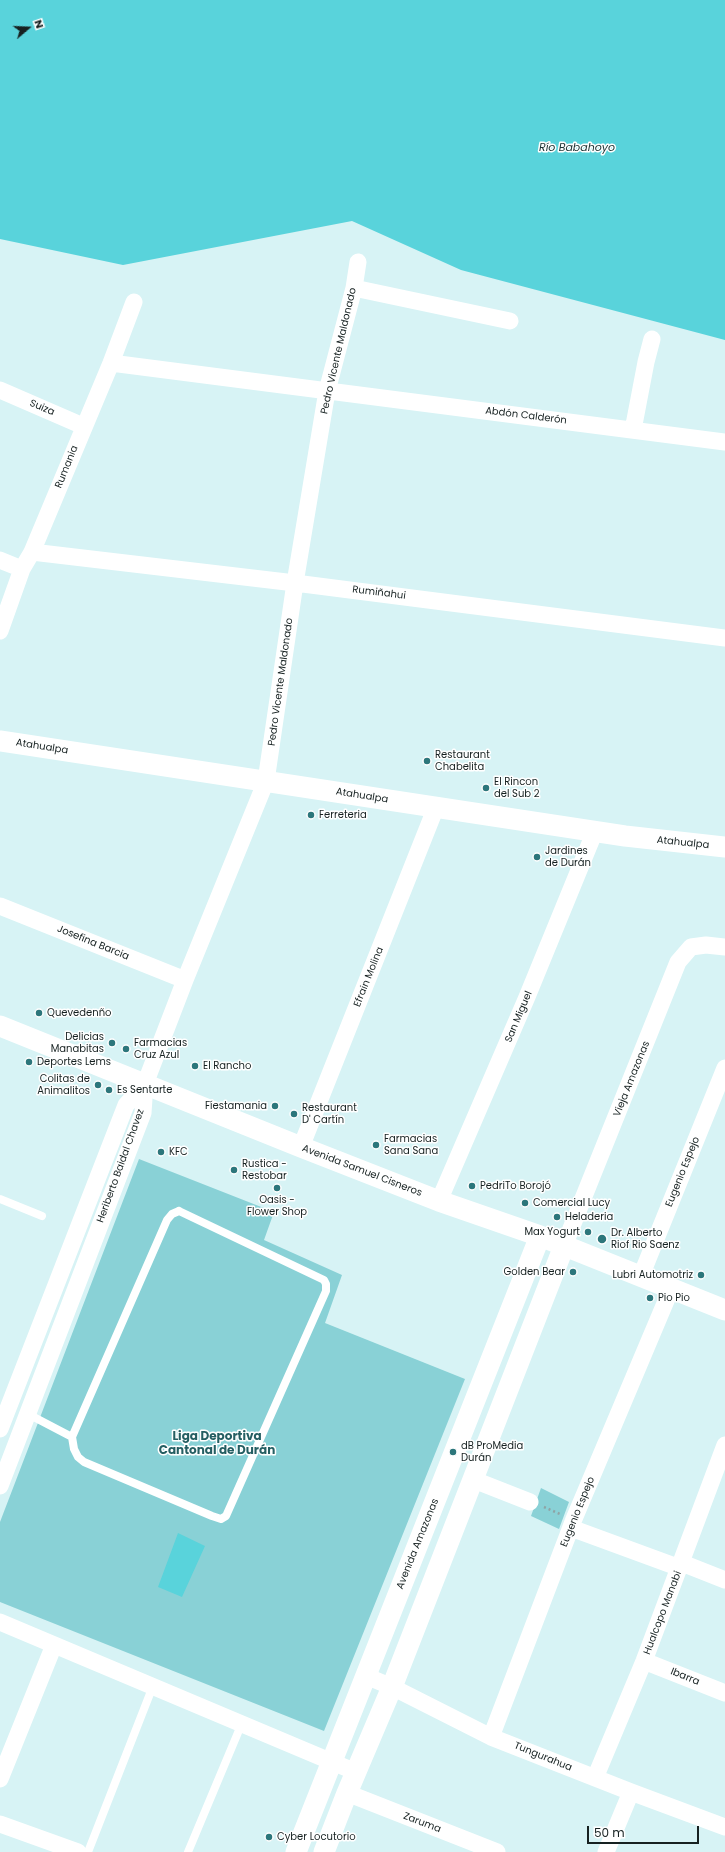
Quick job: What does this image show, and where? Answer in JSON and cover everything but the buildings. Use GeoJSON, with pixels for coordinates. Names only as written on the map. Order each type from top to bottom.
{"type":"FeatureCollection","features":[{"type":"Feature","properties":{"kind":"street","name":"Pedro Vicente Maldonado"},"geometry":{"type":"LineString","coordinates":[[145,1084],[185,980],[266,781],[295,583],[328,390],[354,288],[358,262]]}},
{"type":"Feature","properties":{"kind":"street"},"geometry":{"type":"LineString","coordinates":[[354,288],[510,321]]}},
{"type":"Feature","properties":{"kind":"street","name":"Rumania"},"geometry":{"type":"LineString","coordinates":[[0,631],[22,569],[32,552],[83,426],[111,363],[134,302]]}},
{"type":"Feature","properties":{"kind":"street"},"geometry":{"type":"LineString","coordinates":[[633,430],[652,339]]}},
{"type":"Feature","properties":{"kind":"street","name":"Abdón Calderón"},"geometry":{"type":"LineString","coordinates":[[111,363],[725,442]]}},
{"type":"Feature","properties":{"kind":"street","name":"Suiza"},"geometry":{"type":"LineString","coordinates":[[0,390],[83,426]]}},
{"type":"Feature","properties":{"kind":"street","name":"Rumiñahui"},"geometry":{"type":"LineString","coordinates":[[32,552],[295,583],[725,638]]}},
{"type":"Feature","properties":{"kind":"street"},"geometry":{"type":"LineString","coordinates":[[0,560],[22,569]]}},
{"type":"Feature","properties":{"kind":"street","name":"Atahualpa"},"geometry":{"type":"LineString","coordinates":[[0,741],[595,831],[725,847]]}},
{"type":"Feature","properties":{"kind":"street","name":"Efrain Molina"},"geometry":{"type":"LineString","coordinates":[[301,1147],[436,807]]}},
{"type":"Feature","properties":{"kind":"street","name":"San Miguel"},"geometry":{"type":"LineString","coordinates":[[439,1201],[528,997],[595,831]]}},
{"type":"Feature","properties":{"kind":"street","name":"Josefina Barcia"},"geometry":{"type":"LineString","coordinates":[[0,906],[185,980]]}},
{"type":"Feature","properties":{"kind":"street","name":"Vieja Amazonas"},"geometry":{"type":"LineString","coordinates":[[564,1246],[678,962],[691,947],[706,945],[725,947]]}},
{"type":"Feature","properties":{"kind":"street","name":"Avenida Samuel Cisneros"},"geometry":{"type":"LineString","coordinates":[[0,1026],[301,1147],[439,1201],[540,1236],[725,1310]]}},
{"type":"Feature","properties":{"kind":"street","name":"Eugenio Espejo"},"geometry":{"type":"LineString","coordinates":[[641,1276],[725,1068]]}},
{"type":"Feature","properties":{"kind":"street","name":"Heriberto Baidal Chavez"},"geometry":{"type":"LineString","coordinates":[[0,1486],[143,1112],[145,1084]]}},
{"type":"Feature","properties":{"kind":"street","name":"Heriberto Baidal Chavez"},"geometry":{"type":"LineString","coordinates":[[0,1429],[126,1104],[145,1084]]}},
{"type":"Feature","properties":{"kind":"street","name":"Avenida Amazonas"},"geometry":{"type":"LineString","coordinates":[[296,1852],[540,1236]]}},
{"type":"Feature","properties":{"kind":"street"},"geometry":{"type":"LineString","coordinates":[[324,1852],[347,1793],[392,1687],[474,1480],[564,1246]]}},
{"type":"Feature","properties":{"kind":"street","name":"Eugenio Espejo"},"geometry":{"type":"LineString","coordinates":[[491,1737],[572,1524],[670,1289]]}},
{"type":"Feature","properties":{"kind":"street","name":"Hualcopo Manabi"},"geometry":{"type":"LineString","coordinates":[[595,1778],[644,1661],[722,1462],[725,1445]]}},
{"type":"Feature","properties":{"kind":"street"},"geometry":{"type":"LineString","coordinates":[[474,1480],[530,1502]]}},
{"type":"Feature","properties":{"kind":"street"},"geometry":{"type":"LineString","coordinates":[[572,1524],[681,1566],[725,1580]]}},
{"type":"Feature","properties":{"kind":"street"},"geometry":{"type":"LineString","coordinates":[[0,1622],[242,1722],[356,1772]]}},
{"type":"Feature","properties":{"kind":"street"},"geometry":{"type":"LineString","coordinates":[[0,1779],[54,1645]]}},
{"type":"Feature","properties":{"kind":"street","name":"Ibarra"},"geometry":{"type":"LineString","coordinates":[[644,1661],[725,1693]]}},
{"type":"Feature","properties":{"kind":"street","name":"Tungurahua"},"geometry":{"type":"LineString","coordinates":[[366,1676],[392,1687],[491,1737],[725,1827]]}},
{"type":"Feature","properties":{"kind":"street"},"geometry":{"type":"LineString","coordinates":[[606,1852],[631,1792]]}},
{"type":"Feature","properties":{"kind":"street","name":"Zaruma"},"geometry":{"type":"LineString","coordinates":[[347,1793],[497,1852]]}},
{"type":"Feature","properties":{"kind":"street"},"geometry":{"type":"LineString","coordinates":[[0,1824],[78,1852]]}},
{"type":"Feature","properties":{"kind":"lane"},"geometry":{"type":"LineString","coordinates":[[0,1199],[42,1216]]}},
{"type":"Feature","properties":{"kind":"lane"},"geometry":{"type":"LineString","coordinates":[[179,1211],[324,1280],[326,1284],[326,1291],[226,1516],[221,1518],[212,1516],[84,1462],[78,1457],[74,1448],[72,1437],[167,1220],[172,1214],[179,1211]]}},
{"type":"Feature","properties":{"kind":"lane"},"geometry":{"type":"LineString","coordinates":[[28,1414],[72,1437]]}},
{"type":"Feature","properties":{"kind":"lane"},"geometry":{"type":"LineString","coordinates":[[88,1852],[153,1686]]}},
{"type":"Feature","properties":{"kind":"lane"},"geometry":{"type":"LineString","coordinates":[[188,1852],[242,1722]]}},
{"type":"Feature","properties":{"kind":"path"},"geometry":{"type":"LineString","coordinates":[[530,1502],[572,1524]]}},
{"type":"Feature","properties":{"kind":"shaded area","name":"Liga Deportiva Cantonal de Durán"},"geometry":{"type":"Polygon","coordinates":[[[139,1159],[274,1212],[264,1240],[342,1275],[325,1323],[465,1379],[324,1731],[0,1602],[0,1522],[139,1159]]]}},
{"type":"Feature","properties":{"kind":"shaded area"},"geometry":{"type":"Polygon","coordinates":[[[541,1488],[569,1502],[559,1529],[531,1516],[541,1488]]]}},
{"type":"Feature","properties":{"kind":"water","name":"Río Babahoyo"},"geometry":{"type":"Polygon","coordinates":[[[0,0],[725,0],[725,340],[461,270],[352,221],[123,265],[0,239],[0,0]]]}},
{"type":"Feature","properties":{"kind":"water"},"geometry":{"type":"Polygon","coordinates":[[[178,1533],[205,1546],[182,1597],[158,1587],[178,1533]]]}},
{"type":"Feature","properties":{"kind":"place","name":"Restaurant Chabelita"},"geometry":{"type":"Point","coordinates":[427,761]}},
{"type":"Feature","properties":{"kind":"place","name":"El Rincon del Sub 2"},"geometry":{"type":"Point","coordinates":[486,788]}},
{"type":"Feature","properties":{"kind":"place","name":"Ferreteria"},"geometry":{"type":"Point","coordinates":[311,815]}},
{"type":"Feature","properties":{"kind":"place","name":"Jardines de Durán"},"geometry":{"type":"Point","coordinates":[537,857]}},
{"type":"Feature","properties":{"kind":"place","name":"Quevedenño"},"geometry":{"type":"Point","coordinates":[39,1013]}},
{"type":"Feature","properties":{"kind":"place","name":"Delicias Manabitas"},"geometry":{"type":"Point","coordinates":[112,1043]}},
{"type":"Feature","properties":{"kind":"place","name":"Farmacias Cruz Azul"},"geometry":{"type":"Point","coordinates":[126,1049]}},
{"type":"Feature","properties":{"kind":"place","name":"Deportes Lems"},"geometry":{"type":"Point","coordinates":[29,1062]}},
{"type":"Feature","properties":{"kind":"place","name":"El Rancho"},"geometry":{"type":"Point","coordinates":[195,1066]}},
{"type":"Feature","properties":{"kind":"place","name":"Colitas de Animalitos"},"geometry":{"type":"Point","coordinates":[98,1085]}},
{"type":"Feature","properties":{"kind":"place","name":"Es Sentarte"},"geometry":{"type":"Point","coordinates":[109,1090]}},
{"type":"Feature","properties":{"kind":"place","name":"Fíestamania"},"geometry":{"type":"Point","coordinates":[275,1106]}},
{"type":"Feature","properties":{"kind":"place","name":"Restaurant D' Cartín"},"geometry":{"type":"Point","coordinates":[294,1114]}},
{"type":"Feature","properties":{"kind":"place","name":"Farmacias Sana Sana"},"geometry":{"type":"Point","coordinates":[376,1145]}},
{"type":"Feature","properties":{"kind":"place","name":"KFC"},"geometry":{"type":"Point","coordinates":[161,1152]}},
{"type":"Feature","properties":{"kind":"place","name":"Rustica - Restobar"},"geometry":{"type":"Point","coordinates":[234,1170]}},
{"type":"Feature","properties":{"kind":"place","name":"PedriTo Borojó"},"geometry":{"type":"Point","coordinates":[472,1186]}},
{"type":"Feature","properties":{"kind":"place","name":"Oasis - Flower Shop"},"geometry":{"type":"Point","coordinates":[277,1188]}},
{"type":"Feature","properties":{"kind":"place","name":"Comercial Lucy"},"geometry":{"type":"Point","coordinates":[525,1203]}},
{"type":"Feature","properties":{"kind":"place","name":"Heladeria"},"geometry":{"type":"Point","coordinates":[557,1217]}},
{"type":"Feature","properties":{"kind":"place","name":"Max Yogurt"},"geometry":{"type":"Point","coordinates":[588,1232]}},
{"type":"Feature","properties":{"kind":"place","name":"Dr. Alberto Riof Rio Saenz"},"geometry":{"type":"Point","coordinates":[602,1239]}},
{"type":"Feature","properties":{"kind":"place","name":"Golden Bear"},"geometry":{"type":"Point","coordinates":[573,1272]}},
{"type":"Feature","properties":{"kind":"place","name":"Lubri Automotriz"},"geometry":{"type":"Point","coordinates":[701,1275]}},
{"type":"Feature","properties":{"kind":"place","name":"Pio Pio"},"geometry":{"type":"Point","coordinates":[650,1298]}},
{"type":"Feature","properties":{"kind":"place","name":"dB ProMedia Durán"},"geometry":{"type":"Point","coordinates":[453,1452]}},
{"type":"Feature","properties":{"kind":"place","name":"Cyber Locutorio"},"geometry":{"type":"Point","coordinates":[269,1837]}},
{"type":"Feature","properties":{"kind":"district","name":"Liga Deportiva Cantonal de Durán"},"geometry":{"type":"Point","coordinates":[217,1444]}}]}
